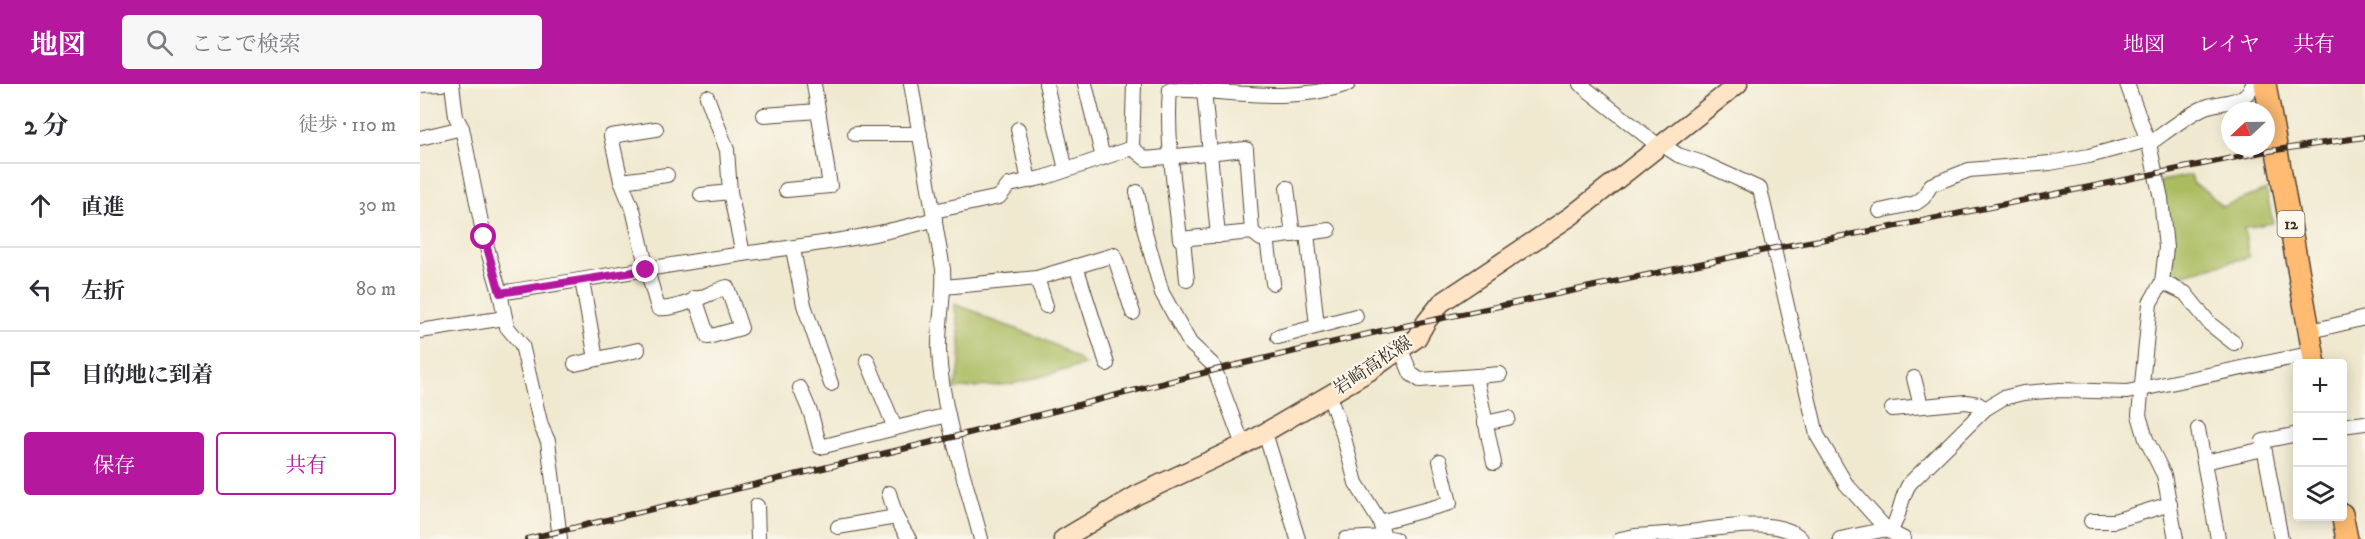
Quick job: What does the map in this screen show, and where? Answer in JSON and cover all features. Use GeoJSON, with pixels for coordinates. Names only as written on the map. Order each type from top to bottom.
{"type":"FeatureCollection","features":[{"type":"Feature","properties":{"kind":"main road","name":"岩崎高松線"},"geometry":{"type":"LineString","coordinates":[[1063,539],[1137,495],[1265,433],[1401,350],[1417,338],[1441,303],[1571,216],[1738,84]]}},
{"type":"Feature","properties":{"kind":"main road","name":"12"},"geometry":{"type":"LineString","coordinates":[[2265,84],[2314,358]]}},
{"type":"Feature","properties":{"kind":"main road"},"geometry":{"type":"LineString","coordinates":[[2344,521],[2347,539]]}},
{"type":"Feature","properties":{"kind":"street"},"geometry":{"type":"LineString","coordinates":[[420,85],[441,84]]}},
{"type":"Feature","properties":{"kind":"street"},"geometry":{"type":"LineString","coordinates":[[452,84],[456,117],[462,128],[484,237],[507,327],[522,345],[542,426],[548,441],[560,539]]}},
{"type":"Feature","properties":{"kind":"street"},"geometry":{"type":"LineString","coordinates":[[786,190],[830,186],[814,84]]}},
{"type":"Feature","properties":{"kind":"street"},"geometry":{"type":"LineString","coordinates":[[911,84],[944,287],[939,350],[948,415],[981,539]]}},
{"type":"Feature","properties":{"kind":"street"},"geometry":{"type":"LineString","coordinates":[[1046,84],[1066,171]]}},
{"type":"Feature","properties":{"kind":"street"},"geometry":{"type":"LineString","coordinates":[[1085,84],[1103,158]]}},
{"type":"Feature","properties":{"kind":"street"},"geometry":{"type":"LineString","coordinates":[[1132,148],[1134,84]]}},
{"type":"Feature","properties":{"kind":"street"},"geometry":{"type":"LineString","coordinates":[[1329,230],[1261,239],[1252,232],[1180,239],[1168,104],[1170,89],[1185,87],[1204,91],[1227,88],[1310,89],[1348,84]]}},
{"type":"Feature","properties":{"kind":"street"},"geometry":{"type":"LineString","coordinates":[[1580,84],[1662,146],[1678,155],[1703,163],[1760,189],[1817,435],[1846,483],[1888,531],[1905,539]]}},
{"type":"Feature","properties":{"kind":"street"},"geometry":{"type":"LineString","coordinates":[[2127,84],[2149,142],[2162,198],[2165,238],[2162,282],[2150,303],[2139,415],[2142,428],[2164,475],[2176,539]]}},
{"type":"Feature","properties":{"kind":"street"},"geometry":{"type":"LineString","coordinates":[[1880,211],[1916,203],[1923,198],[1931,185],[1969,170],[2050,163],[2149,142],[2202,108],[2245,98],[2253,84]]}},
{"type":"Feature","properties":{"kind":"street"},"geometry":{"type":"LineString","coordinates":[[1204,91],[1218,236]]}},
{"type":"Feature","properties":{"kind":"street"},"geometry":{"type":"LineString","coordinates":[[707,97],[727,150],[730,192],[743,254]]}},
{"type":"Feature","properties":{"kind":"street"},"geometry":{"type":"LineString","coordinates":[[764,115],[818,111]]}},
{"type":"Feature","properties":{"kind":"street"},"geometry":{"type":"LineString","coordinates":[[420,138],[462,128]]}},
{"type":"Feature","properties":{"kind":"street"},"geometry":{"type":"LineString","coordinates":[[656,129],[611,136],[621,181],[634,213],[646,270],[658,308],[666,309],[695,298]]}},
{"type":"Feature","properties":{"kind":"street"},"geometry":{"type":"LineString","coordinates":[[1018,129],[1029,181]]}},
{"type":"Feature","properties":{"kind":"street"},"geometry":{"type":"LineString","coordinates":[[855,134],[920,134]]}},
{"type":"Feature","properties":{"kind":"street"},"geometry":{"type":"LineString","coordinates":[[500,293],[893,232],[934,215],[999,197],[1010,185],[1066,171],[1132,148]]}},
{"type":"Feature","properties":{"kind":"street"},"geometry":{"type":"LineString","coordinates":[[1132,148],[1146,159],[1246,149],[1252,232]]}},
{"type":"Feature","properties":{"kind":"street"},"geometry":{"type":"LineString","coordinates":[[621,181],[667,175]]}},
{"type":"Feature","properties":{"kind":"street"},"geometry":{"type":"LineString","coordinates":[[1287,188],[1293,235]]}},
{"type":"Feature","properties":{"kind":"street"},"geometry":{"type":"LineString","coordinates":[[701,195],[730,192]]}},
{"type":"Feature","properties":{"kind":"street"},"geometry":{"type":"LineString","coordinates":[[1137,192],[1162,293],[1190,344],[1213,365],[1243,445]]}},
{"type":"Feature","properties":{"kind":"street"},"geometry":{"type":"LineString","coordinates":[[1307,233],[1317,327]]}},
{"type":"Feature","properties":{"kind":"street"},"geometry":{"type":"LineString","coordinates":[[1267,238],[1273,283]]}},
{"type":"Feature","properties":{"kind":"street"},"geometry":{"type":"LineString","coordinates":[[1184,239],[1187,280]]}},
{"type":"Feature","properties":{"kind":"street"},"geometry":{"type":"LineString","coordinates":[[792,249],[804,305],[831,384]]}},
{"type":"Feature","properties":{"kind":"street"},"geometry":{"type":"LineString","coordinates":[[944,287],[1037,278],[1114,255],[1133,313]]}},
{"type":"Feature","properties":{"kind":"street"},"geometry":{"type":"LineString","coordinates":[[1076,266],[1107,364]]}},
{"type":"Feature","properties":{"kind":"street"},"geometry":{"type":"LineString","coordinates":[[1037,278],[1046,306]]}},
{"type":"Feature","properties":{"kind":"street"},"geometry":{"type":"LineString","coordinates":[[582,280],[596,359]]}},
{"type":"Feature","properties":{"kind":"street"},"geometry":{"type":"LineString","coordinates":[[2162,282],[2185,293],[2210,324],[2234,343]]}},
{"type":"Feature","properties":{"kind":"street"},"geometry":{"type":"LineString","coordinates":[[1278,337],[1356,316]]}},
{"type":"Feature","properties":{"kind":"street"},"geometry":{"type":"LineString","coordinates":[[420,332],[505,318]]}},
{"type":"Feature","properties":{"kind":"street"},"geometry":{"type":"LineString","coordinates":[[2311,331],[2365,318]]}},
{"type":"Feature","properties":{"kind":"street"},"geometry":{"type":"LineString","coordinates":[[575,364],[638,350]]}},
{"type":"Feature","properties":{"kind":"street"},"geometry":{"type":"LineString","coordinates":[[1401,350],[1411,374],[1420,380],[1500,374]]}},
{"type":"Feature","properties":{"kind":"street"},"geometry":{"type":"LineString","coordinates":[[1840,539],[1888,531],[1896,522],[1901,497],[1910,483],[1985,410],[2003,398],[2023,393],[2074,390],[2120,392],[2314,358]]}},
{"type":"Feature","properties":{"kind":"street"},"geometry":{"type":"LineString","coordinates":[[867,360],[895,428]]}},
{"type":"Feature","properties":{"kind":"street"},"geometry":{"type":"LineString","coordinates":[[1476,376],[1494,463]]}},
{"type":"Feature","properties":{"kind":"street"},"geometry":{"type":"LineString","coordinates":[[1914,378],[1921,406]]}},
{"type":"Feature","properties":{"kind":"street"},"geometry":{"type":"LineString","coordinates":[[800,388],[811,414],[819,447],[948,415]]}},
{"type":"Feature","properties":{"kind":"street"},"geometry":{"type":"LineString","coordinates":[[1329,396],[1343,434],[1356,483],[1389,538],[1346,539]]}},
{"type":"Feature","properties":{"kind":"street"},"geometry":{"type":"LineString","coordinates":[[1892,409],[1966,402],[1978,404],[1985,410]]}},
{"type":"Feature","properties":{"kind":"street"},"geometry":{"type":"LineString","coordinates":[[1485,423],[1508,418]]}},
{"type":"Feature","properties":{"kind":"street"},"geometry":{"type":"LineString","coordinates":[[2347,425],[2365,423]]}},
{"type":"Feature","properties":{"kind":"street"},"geometry":{"type":"LineString","coordinates":[[2198,429],[2218,539]]}},
{"type":"Feature","properties":{"kind":"street"},"geometry":{"type":"LineString","coordinates":[[1265,433],[1298,539]]}},
{"type":"Feature","properties":{"kind":"street"},"geometry":{"type":"LineString","coordinates":[[2281,539],[2263,441],[2293,435]]}},
{"type":"Feature","properties":{"kind":"street"},"geometry":{"type":"LineString","coordinates":[[2204,462],[2264,449]]}},
{"type":"Feature","properties":{"kind":"street"},"geometry":{"type":"LineString","coordinates":[[1380,522],[1450,503],[1440,461]]}},
{"type":"Feature","properties":{"kind":"street"},"geometry":{"type":"LineString","coordinates":[[889,493],[896,517],[909,539]]}},
{"type":"Feature","properties":{"kind":"street"},"geometry":{"type":"LineString","coordinates":[[2091,521],[2114,521],[2169,504]]}},
{"type":"Feature","properties":{"kind":"street"},"geometry":{"type":"LineString","coordinates":[[757,506],[758,539]]}},
{"type":"Feature","properties":{"kind":"street"},"geometry":{"type":"LineString","coordinates":[[838,527],[896,517]]}},
{"type":"Feature","properties":{"kind":"street"},"geometry":{"type":"LineString","coordinates":[[1620,539],[1764,526],[1792,531],[1801,539]]}},
{"type":"Feature","properties":{"kind":"green space"},"geometry":{"type":"Polygon","coordinates":[[[2191,175],[2194,185],[2207,191],[2222,207],[2266,190],[2273,223],[2244,228],[2249,257],[2173,277],[2167,273],[2160,181],[2191,175]]]}},
{"type":"Feature","properties":{"kind":"green space"},"geometry":{"type":"Polygon","coordinates":[[[954,304],[1050,343],[1085,365],[1013,384],[954,389],[959,368],[960,337],[954,304]]]}},
{"type":"Feature","properties":{"kind":"railway"},"geometry":{"type":"LineString","coordinates":[[527,539],[1381,331],[1775,248],[1887,228],[2262,152],[2365,137]]}},
{"type":"Feature","properties":{"kind":"route"},"geometry":{"type":"LineString","coordinates":[[484,237],[500,293],[646,270]]}}]}
